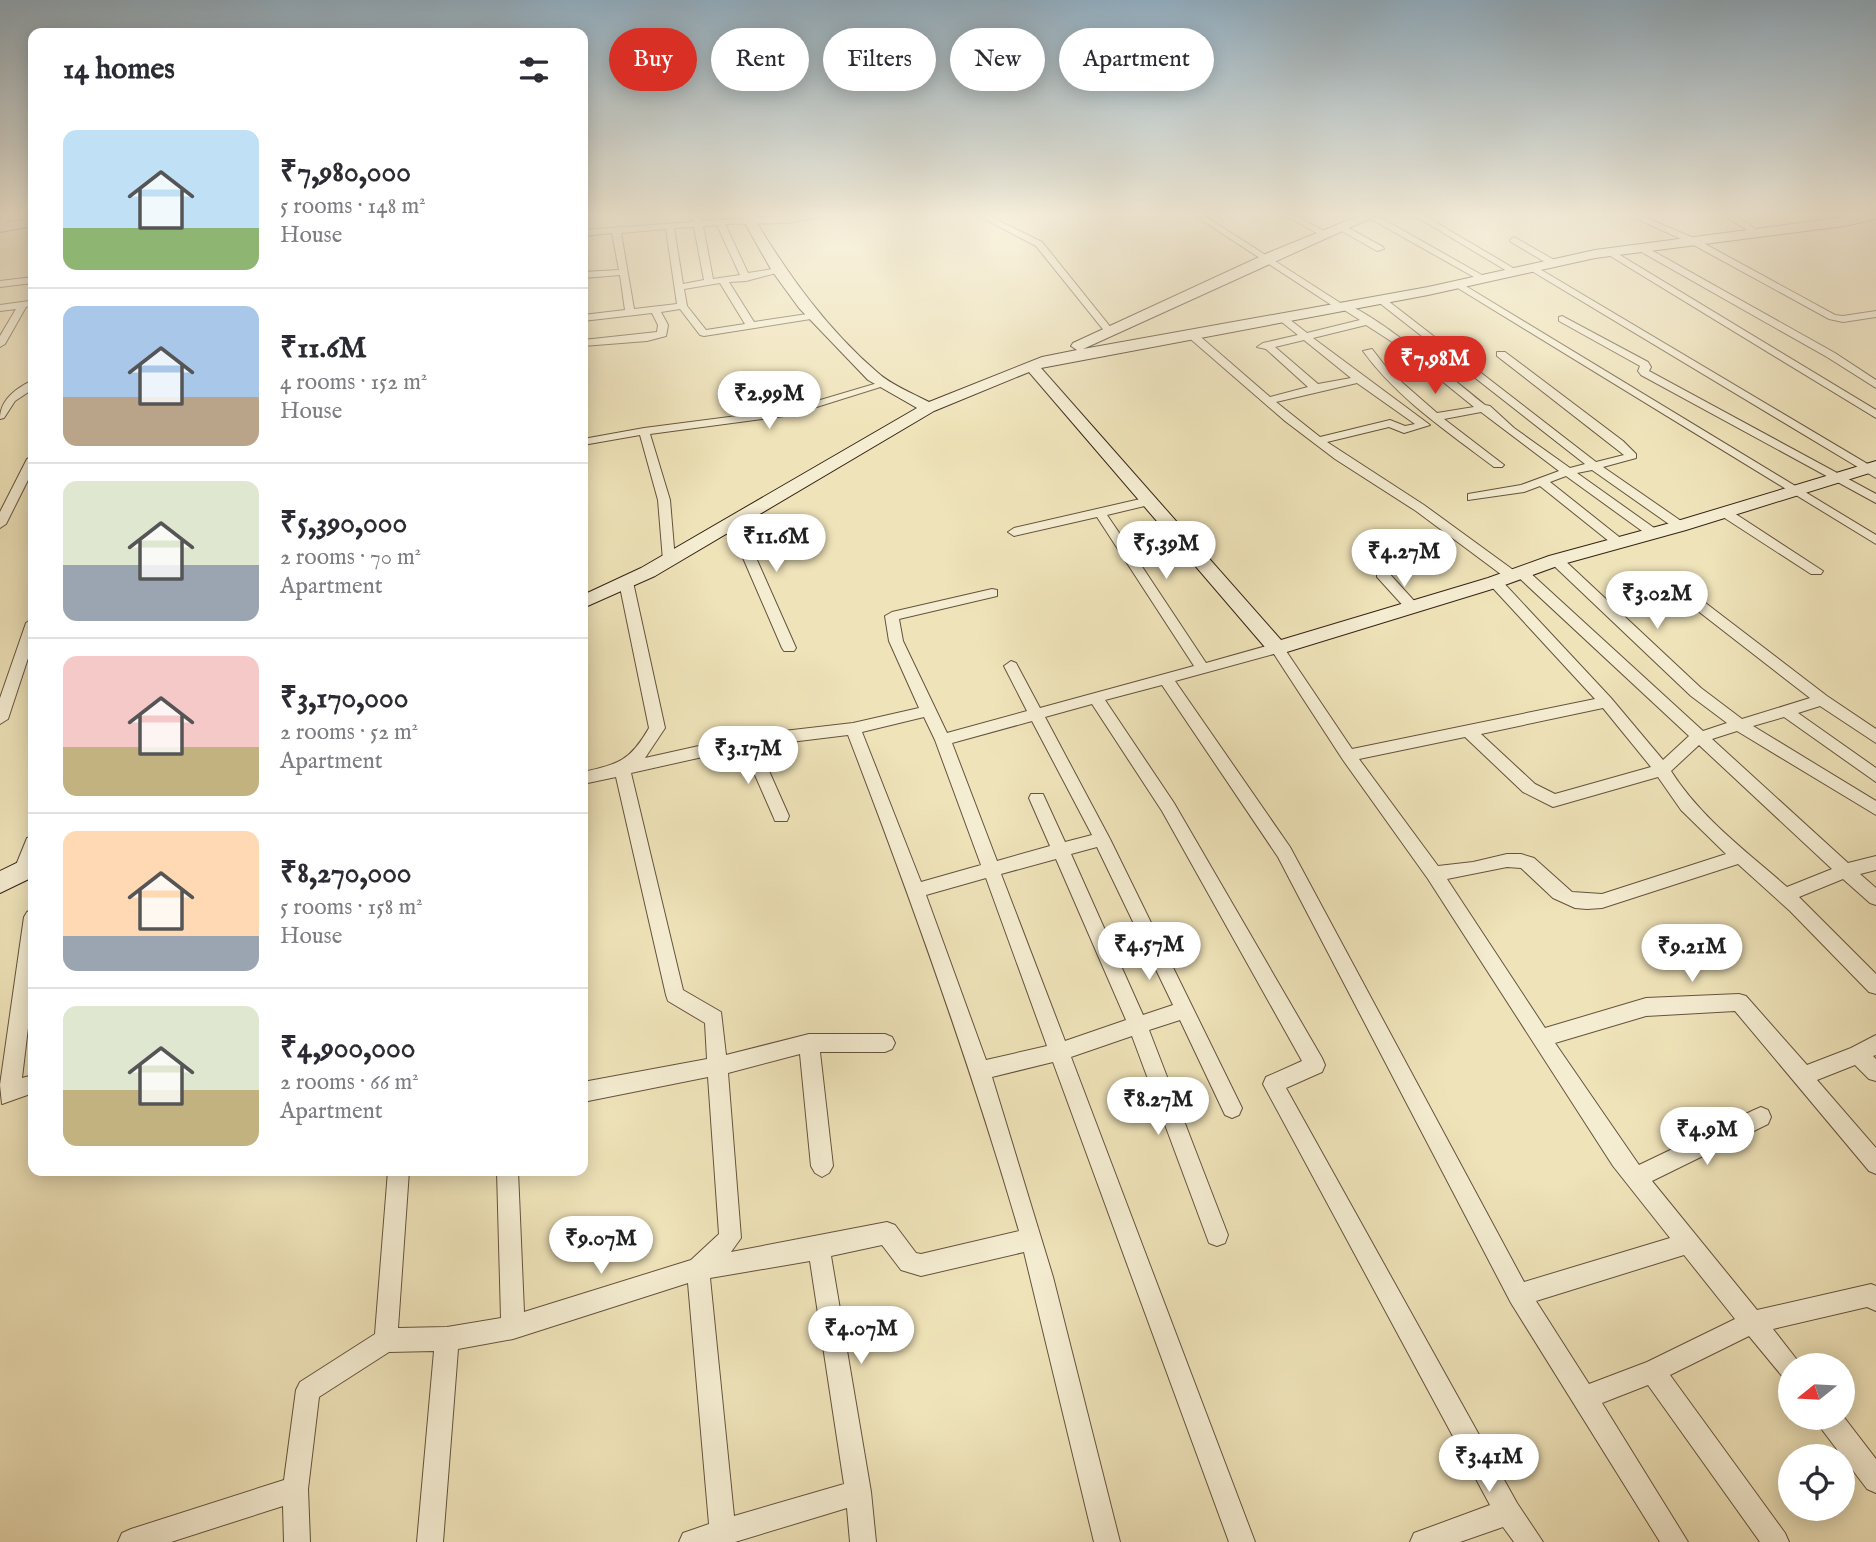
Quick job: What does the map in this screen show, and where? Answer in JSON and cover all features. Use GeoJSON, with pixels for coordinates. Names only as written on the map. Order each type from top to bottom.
{"type":"FeatureCollection","features":[{"type":"Feature","properties":{"kind":"main road"},"geometry":{"type":"LineString","coordinates":[[588,600],[669,560],[928,408],[1040,363],[1459,285]]}},
{"type":"Feature","properties":{"kind":"street"},"geometry":{"type":"LineString","coordinates":[[626,285],[630,312]]}},
{"type":"Feature","properties":{"kind":"street"},"geometry":{"type":"LineString","coordinates":[[695,285],[681,287],[682,306],[704,333],[814,316]]}},
{"type":"Feature","properties":{"kind":"street"},"geometry":{"type":"LineString","coordinates":[[726,285],[751,326]]}},
{"type":"Feature","properties":{"kind":"street"},"geometry":{"type":"LineString","coordinates":[[790,285],[814,316],[873,377],[928,408]]}},
{"type":"Feature","properties":{"kind":"street"},"geometry":{"type":"LineString","coordinates":[[1072,285],[1109,331]]}},
{"type":"Feature","properties":{"kind":"street"},"geometry":{"type":"LineString","coordinates":[[1209,285],[1040,363],[1149,501],[1277,648],[1348,755],[1434,873],[1619,1159],[1778,1353]]}},
{"type":"Feature","properties":{"kind":"street"},"geometry":{"type":"LineString","coordinates":[[1309,285],[1404,345],[1482,409],[1653,533]]}},
{"type":"Feature","properties":{"kind":"street"},"geometry":{"type":"LineString","coordinates":[[1459,285],[1876,540]]}},
{"type":"Feature","properties":{"kind":"street"},"geometry":{"type":"LineString","coordinates":[[1561,285],[1873,470]]}},
{"type":"Feature","properties":{"kind":"street"},"geometry":{"type":"LineString","coordinates":[[1664,285],[1876,415]]}},
{"type":"Feature","properties":{"kind":"street"},"geometry":{"type":"LineString","coordinates":[[1707,285],[1831,355],[1876,385]]}},
{"type":"Feature","properties":{"kind":"street"},"geometry":{"type":"LineString","coordinates":[[1773,285],[1832,317],[1843,319],[1876,314]]}},
{"type":"Feature","properties":{"kind":"street"},"geometry":{"type":"LineString","coordinates":[[1380,299],[1594,466],[1680,526]]}},
{"type":"Feature","properties":{"kind":"street"},"geometry":{"type":"LineString","coordinates":[[0,308],[28,304]]}},
{"type":"Feature","properties":{"kind":"street"},"geometry":{"type":"LineString","coordinates":[[0,344],[28,304]]}},
{"type":"Feature","properties":{"kind":"street"},"geometry":{"type":"LineString","coordinates":[[588,317],[682,306]]}},
{"type":"Feature","properties":{"kind":"street"},"geometry":{"type":"LineString","coordinates":[[588,343],[646,338],[662,334],[663,325],[655,310]]}},
{"type":"Feature","properties":{"kind":"street"},"geometry":{"type":"LineString","coordinates":[[1281,317],[1424,425],[1404,430],[1390,423],[1318,441]]}},
{"type":"Feature","properties":{"kind":"street"},"geometry":{"type":"LineString","coordinates":[[1562,319],[1644,364],[1645,373],[1876,499]]}},
{"type":"Feature","properties":{"kind":"street"},"geometry":{"type":"LineString","coordinates":[[1316,388],[1264,346],[1369,321]]}},
{"type":"Feature","properties":{"kind":"street"},"geometry":{"type":"LineString","coordinates":[[1191,334],[1318,441],[1384,487],[1420,508],[1509,577],[1698,738],[1876,898]]}},
{"type":"Feature","properties":{"kind":"street"},"geometry":{"type":"LineString","coordinates":[[1583,340],[1597,337]]}},
{"type":"Feature","properties":{"kind":"street"},"geometry":{"type":"LineString","coordinates":[[1556,346],[1570,343]]}},
{"type":"Feature","properties":{"kind":"street"},"geometry":{"type":"LineString","coordinates":[[1368,351],[1385,373],[1435,417],[1498,465]]}},
{"type":"Feature","properties":{"kind":"street"},"geometry":{"type":"LineString","coordinates":[[1472,497],[1543,483],[1566,472],[1632,456],[1619,443],[1501,354]]}},
{"type":"Feature","properties":{"kind":"street"},"geometry":{"type":"LineString","coordinates":[[1269,401],[1360,379]]}},
{"type":"Feature","properties":{"kind":"street"},"geometry":{"type":"LineString","coordinates":[[588,441],[791,412],[885,384]]}},
{"type":"Feature","properties":{"kind":"street"},"geometry":{"type":"LineString","coordinates":[[0,416],[11,399],[28,389]]}},
{"type":"Feature","properties":{"kind":"street"},"geometry":{"type":"LineString","coordinates":[[1435,417],[1513,403]]}},
{"type":"Feature","properties":{"kind":"street"},"geometry":{"type":"LineString","coordinates":[[644,431],[664,500],[669,560]]}},
{"type":"Feature","properties":{"kind":"street"},"geometry":{"type":"LineString","coordinates":[[0,524],[28,469]]}},
{"type":"Feature","properties":{"kind":"street"},"geometry":{"type":"LineString","coordinates":[[943,740],[1277,648],[1556,560],[1680,526],[1840,477],[1873,470]]}},
{"type":"Feature","properties":{"kind":"street"},"geometry":{"type":"LineString","coordinates":[[1543,483],[1619,543]]}},
{"type":"Feature","properties":{"kind":"street"},"geometry":{"type":"LineString","coordinates":[[1014,532],[1149,501]]}},
{"type":"Feature","properties":{"kind":"street"},"geometry":{"type":"LineString","coordinates":[[1724,512],[1816,571]]}},
{"type":"Feature","properties":{"kind":"street"},"geometry":{"type":"LineString","coordinates":[[1100,513],[1203,669]]}},
{"type":"Feature","properties":{"kind":"street"},"geometry":{"type":"LineString","coordinates":[[726,527],[743,542],[789,648]]}},
{"type":"Feature","properties":{"kind":"street"},"geometry":{"type":"LineString","coordinates":[[1124,547],[1180,536]]}},
{"type":"Feature","properties":{"kind":"street"},"geometry":{"type":"LineString","coordinates":[[1556,560],[1696,692],[1740,724],[1876,809]]}},
{"type":"Feature","properties":{"kind":"street"},"geometry":{"type":"LineString","coordinates":[[1382,574],[1412,607]]}},
{"type":"Feature","properties":{"kind":"street"},"geometry":{"type":"LineString","coordinates":[[1509,577],[1662,770],[1673,789],[1739,856],[1785,895],[1876,986]]}},
{"type":"Feature","properties":{"kind":"street"},"geometry":{"type":"LineString","coordinates":[[622,769],[644,750],[657,728],[626,582]]}},
{"type":"Feature","properties":{"kind":"street"},"geometry":{"type":"LineString","coordinates":[[992,593],[892,616],[896,641],[943,740],[993,870],[1242,1542]]}},
{"type":"Feature","properties":{"kind":"street"},"geometry":{"type":"LineString","coordinates":[[1694,601],[1822,701],[1876,737]]}},
{"type":"Feature","properties":{"kind":"street"},"geometry":{"type":"LineString","coordinates":[[0,719],[28,638]]}},
{"type":"Feature","properties":{"kind":"street"},"geometry":{"type":"LineString","coordinates":[[1011,666],[1102,839],[1232,1108]]}},
{"type":"Feature","properties":{"kind":"street"},"geometry":{"type":"LineString","coordinates":[[1166,679],[1284,852],[1519,1295],[1675,1542]]}},
{"type":"Feature","properties":{"kind":"street"},"geometry":{"type":"LineString","coordinates":[[1096,698],[1168,807],[1315,1065],[1273,1084],[1508,1512],[1530,1542]]}},
{"type":"Feature","properties":{"kind":"street"},"geometry":{"type":"LineString","coordinates":[[1468,731],[1529,788],[1553,800],[1662,770],[1698,738],[1822,701]]}},
{"type":"Feature","properties":{"kind":"street"},"geometry":{"type":"LineString","coordinates":[[1348,755],[1606,702]]}},
{"type":"Feature","properties":{"kind":"street"},"geometry":{"type":"LineString","coordinates":[[588,777],[748,741],[853,729],[928,711]]}},
{"type":"Feature","properties":{"kind":"street"},"geometry":{"type":"LineString","coordinates":[[1787,712],[1876,776]]}},
{"type":"Feature","properties":{"kind":"street"},"geometry":{"type":"LineString","coordinates":[[853,729],[917,890],[975,1055],[1032,1239],[1107,1542]]}},
{"type":"Feature","properties":{"kind":"street"},"geometry":{"type":"LineString","coordinates":[[748,741],[781,816]]}},
{"type":"Feature","properties":{"kind":"street"},"geometry":{"type":"LineString","coordinates":[[622,769],[674,995],[714,1018],[730,1237],[698,1269]]}},
{"type":"Feature","properties":{"kind":"street"},"geometry":{"type":"LineString","coordinates":[[1037,798],[1138,1026],[1217,1234]]}},
{"type":"Feature","properties":{"kind":"street"},"geometry":{"type":"LineString","coordinates":[[917,890],[1102,839]]}},
{"type":"Feature","properties":{"kind":"street"},"geometry":{"type":"LineString","coordinates":[[1434,873],[1477,869],[1508,859],[1520,860],[1528,863],[1566,898],[1579,903],[1602,901],[1739,856]]}},
{"type":"Feature","properties":{"kind":"street"},"geometry":{"type":"LineString","coordinates":[[1785,895],[1845,871],[1876,863]]}},
{"type":"Feature","properties":{"kind":"street"},"geometry":{"type":"LineString","coordinates":[[0,883],[28,868]]}},
{"type":"Feature","properties":{"kind":"street"},"geometry":{"type":"LineString","coordinates":[[28,948],[5,1093],[28,1086]]}},
{"type":"Feature","properties":{"kind":"street"},"geometry":{"type":"LineString","coordinates":[[1541,1038],[1646,1007],[1739,1002],[1876,1164]]}},
{"type":"Feature","properties":{"kind":"street"},"geometry":{"type":"LineString","coordinates":[[978,1071],[1059,1052],[1184,1010]]}},
{"type":"Feature","properties":{"kind":"street"},"geometry":{"type":"LineString","coordinates":[[809,1043],[822,1166]]}},
{"type":"Feature","properties":{"kind":"street"},"geometry":{"type":"LineString","coordinates":[[588,1091],[718,1066],[809,1043],[885,1043]]}},
{"type":"Feature","properties":{"kind":"street"},"geometry":{"type":"LineString","coordinates":[[1804,1076],[1858,1055],[1876,1044]]}},
{"type":"Feature","properties":{"kind":"street"},"geometry":{"type":"LineString","coordinates":[[1858,1055],[1876,1072]]}},
{"type":"Feature","properties":{"kind":"street"},"geometry":{"type":"LineString","coordinates":[[1635,1178],[1761,1117]]}},
{"type":"Feature","properties":{"kind":"street"},"geometry":{"type":"LineString","coordinates":[[386,1340],[398,1176]]}},
{"type":"Feature","properties":{"kind":"street"},"geometry":{"type":"LineString","coordinates":[[507,1176],[513,1327]]}},
{"type":"Feature","properties":{"kind":"street"},"geometry":{"type":"LineString","coordinates":[[297,1542],[295,1489],[309,1390],[386,1340],[447,1339],[513,1327],[698,1269],[887,1233],[909,1262],[922,1265],[1032,1239]]}},
{"type":"Feature","properties":{"kind":"street"},"geometry":{"type":"LineString","coordinates":[[1519,1295],[1689,1243]]}},
{"type":"Feature","properties":{"kind":"street"},"geometry":{"type":"LineString","coordinates":[[819,1248],[858,1492],[863,1542]]}},
{"type":"Feature","properties":{"kind":"street"},"geometry":{"type":"LineString","coordinates":[[698,1269],[723,1534]]}},
{"type":"Feature","properties":{"kind":"street"},"geometry":{"type":"LineString","coordinates":[[1585,1398],[1653,1371],[1754,1322],[1871,1295],[1876,1300]]}},
{"type":"Feature","properties":{"kind":"street"},"geometry":{"type":"LineString","coordinates":[[430,1542],[447,1339]]}},
{"type":"Feature","properties":{"kind":"street"},"geometry":{"type":"LineString","coordinates":[[1653,1371],[1776,1542]]}},
{"type":"Feature","properties":{"kind":"street"},"geometry":{"type":"LineString","coordinates":[[1838,1430],[1876,1480]]}},
{"type":"Feature","properties":{"kind":"street"},"geometry":{"type":"LineString","coordinates":[[143,1539],[295,1489]]}},
{"type":"Feature","properties":{"kind":"street"},"geometry":{"type":"LineString","coordinates":[[692,1542],[858,1492]]}},
{"type":"Feature","properties":{"kind":"street"},"geometry":{"type":"LineString","coordinates":[[1423,1542],[1508,1512]]}}]}
